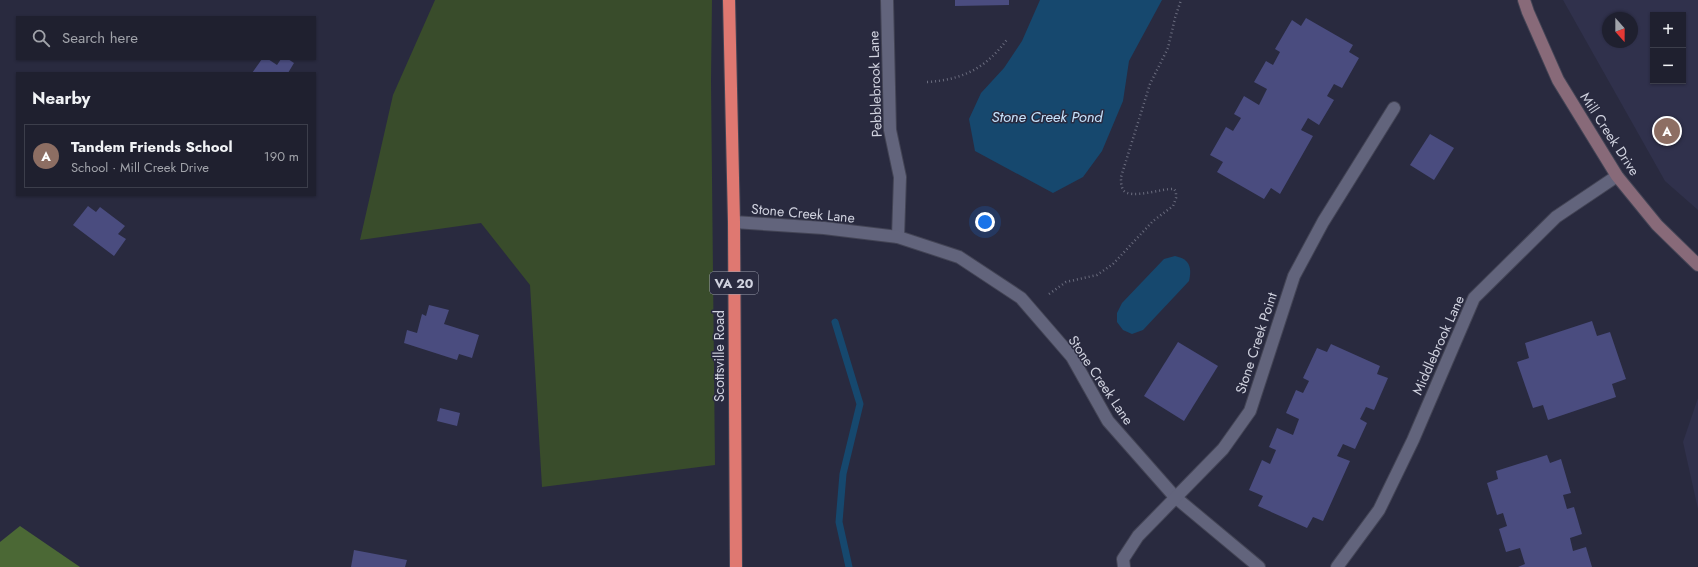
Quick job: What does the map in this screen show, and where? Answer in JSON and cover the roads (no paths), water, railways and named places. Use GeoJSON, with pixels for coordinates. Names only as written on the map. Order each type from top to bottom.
{"type":"FeatureCollection","features":[{"type":"Feature","properties":{"kind":"highway","name":"Scottsville Road"},"geometry":{"type":"LineString","coordinates":[[729,0],[734,222],[736,567]]}},
{"type":"Feature","properties":{"kind":"street","name":"Pebblebrook Lane"},"geometry":{"type":"LineString","coordinates":[[887,0],[890,130],[900,177],[898,237]]}},
{"type":"Feature","properties":{"kind":"street","name":"Mill Creek Drive"},"geometry":{"type":"LineString","coordinates":[[1524,0],[1558,80],[1616,176],[1657,225],[1698,265]]}},
{"type":"Feature","properties":{"kind":"street","name":"Stone Creek Point"},"geometry":{"type":"LineString","coordinates":[[1124,567],[1123,559],[1138,536],[1223,449],[1250,411],[1294,276],[1323,222],[1394,108]]}},
{"type":"Feature","properties":{"kind":"street","name":"Middlebrook Lane"},"geometry":{"type":"LineString","coordinates":[[1337,567],[1379,510],[1412,440],[1474,298],[1556,217],[1616,176]]}},
{"type":"Feature","properties":{"kind":"street","name":"Stone Creek Lane"},"geometry":{"type":"LineString","coordinates":[[734,222],[824,228],[898,237],[959,257],[1021,298],[1072,357],[1108,421],[1175,498],[1259,567]]}},
{"type":"Feature","properties":{"kind":"water","name":"Stone Creek Pond"},"geometry":{"type":"Polygon","coordinates":[[[1040,0],[1162,0],[1129,61],[1123,101],[1102,151],[1083,177],[1053,193],[975,151],[969,119],[981,93],[1004,68],[1022,41],[1040,0]]]}},
{"type":"Feature","properties":{"kind":"water"},"geometry":{"type":"Polygon","coordinates":[[[1175,256],[1184,259],[1189,265],[1189,281],[1143,330],[1132,334],[1123,330],[1117,322],[1117,313],[1122,303],[1164,259],[1175,256]]]}},
{"type":"Feature","properties":{"kind":"waterway"},"geometry":{"type":"LineString","coordinates":[[835,322],[860,404],[843,474],[839,522],[849,567]]}},
{"type":"Feature","properties":{"kind":"place","name":"Tandem Friends School"},"geometry":{"type":"Point","coordinates":[1667,131]}}]}
